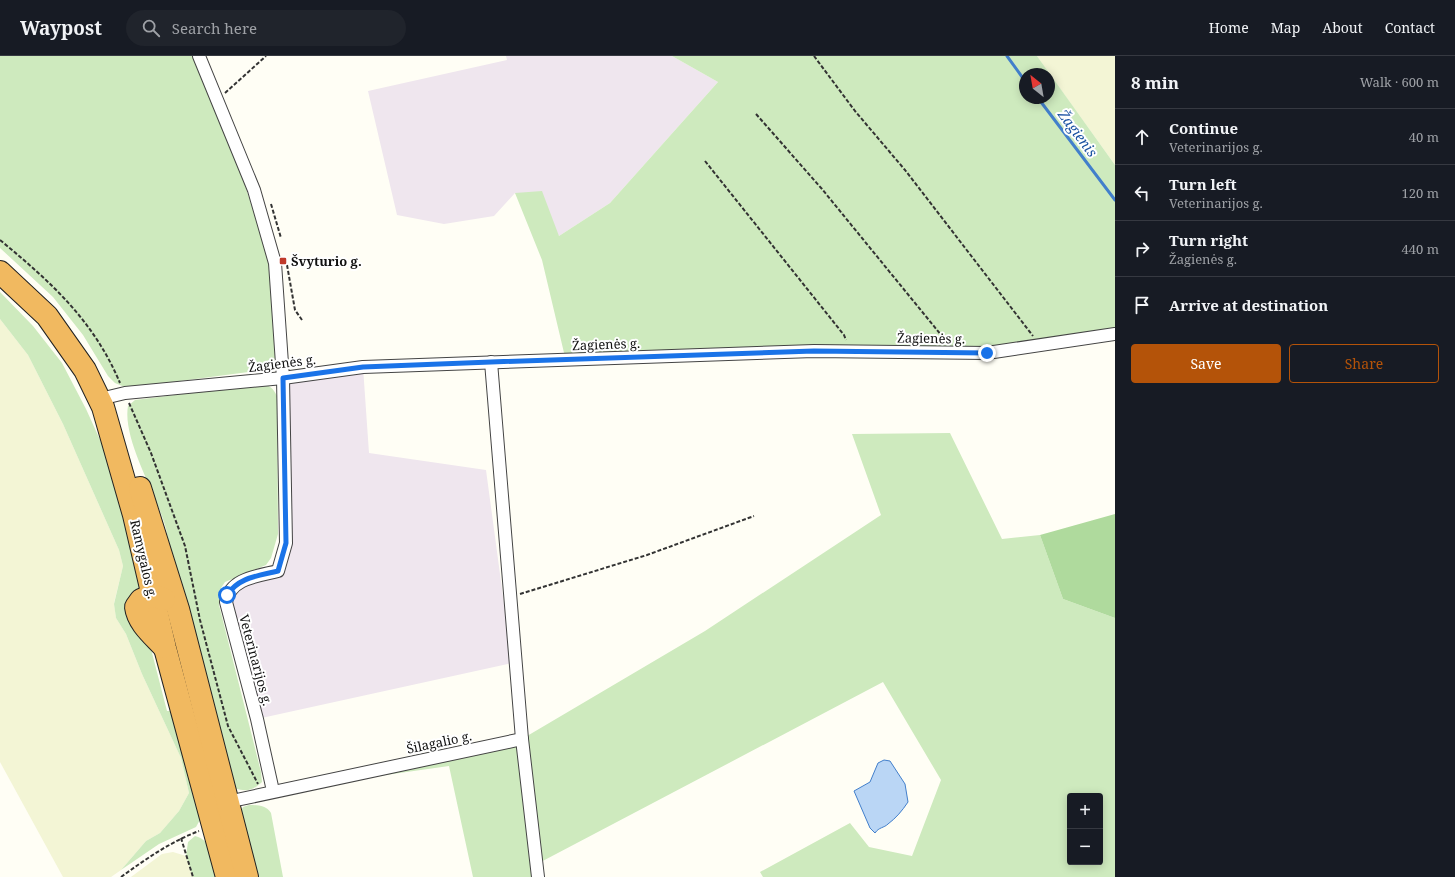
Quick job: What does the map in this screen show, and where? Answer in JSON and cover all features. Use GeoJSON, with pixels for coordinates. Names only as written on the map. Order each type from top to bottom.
{"type":"FeatureCollection","features":[{"type":"Feature","properties":{"kind":"highway","name":"Ramygalos g."},"geometry":{"type":"LineString","coordinates":[[0,272],[47,316],[85,370],[101,403],[134,515],[152,595]]}},
{"type":"Feature","properties":{"kind":"highway"},"geometry":{"type":"LineString","coordinates":[[101,403],[135,472],[178,609],[247,877]]}},
{"type":"Feature","properties":{"kind":"highway"},"geometry":{"type":"LineString","coordinates":[[178,609],[168,601],[152,595],[141,600],[136,607],[137,614],[150,633],[165,648],[227,877]]}},
{"type":"Feature","properties":{"kind":"street"},"geometry":{"type":"LineString","coordinates":[[199,56],[254,190],[275,263],[283,378]]}},
{"type":"Feature","properties":{"kind":"street","name":"Žagienės g."},"geometry":{"type":"LineString","coordinates":[[101,403],[125,393],[283,378],[363,367],[849,351],[954,354],[987,353],[1115,334]]}},
{"type":"Feature","properties":{"kind":"street"},"geometry":{"type":"LineString","coordinates":[[491,362],[512,597],[522,739],[538,877]]}},
{"type":"Feature","properties":{"kind":"street","name":"Veterinarijos g."},"geometry":{"type":"LineString","coordinates":[[273,791],[226,602],[227,595],[235,585],[242,581],[278,571],[286,543],[283,378]]}},
{"type":"Feature","properties":{"kind":"street","name":"Šilagalio g."},"geometry":{"type":"LineString","coordinates":[[227,802],[522,739]]}},
{"type":"Feature","properties":{"kind":"path"},"geometry":{"type":"LineString","coordinates":[[226,93],[266,56]]}},
{"type":"Feature","properties":{"kind":"path"},"geometry":{"type":"LineString","coordinates":[[814,56],[856,112],[905,170],[1031,332],[1036,345]]}},
{"type":"Feature","properties":{"kind":"path"},"geometry":{"type":"LineString","coordinates":[[756,114],[822,189],[933,323],[954,354]]}},
{"type":"Feature","properties":{"kind":"path"},"geometry":{"type":"LineString","coordinates":[[705,161],[844,335],[849,351]]}},
{"type":"Feature","properties":{"kind":"path"},"geometry":{"type":"LineString","coordinates":[[512,597],[647,555],[754,516]]}},
{"type":"Feature","properties":{"kind":"path"},"geometry":{"type":"LineString","coordinates":[[121,877],[147,858],[181,838],[213,826]]}},
{"type":"Feature","properties":{"kind":"path"},"geometry":{"type":"LineString","coordinates":[[181,838],[193,877]]}},
{"type":"Feature","properties":{"kind":"shaded area"},"geometry":{"type":"Polygon","coordinates":[[[506,56],[672,56],[718,82],[610,203],[559,236],[515,193],[494,216],[444,224],[397,215],[368,91],[507,60],[506,56]]]}},
{"type":"Feature","properties":{"kind":"shaded area"},"geometry":{"type":"Polygon","coordinates":[[[363,367],[369,453],[486,470],[512,663],[257,719],[227,595],[231,590],[278,571],[286,543],[283,378],[363,367]]]}},
{"type":"Feature","properties":{"kind":"green space"},"geometry":{"type":"Polygon","coordinates":[[[0,56],[193,56],[244,182],[265,247],[273,282],[275,358],[271,365],[264,370],[127,388],[115,383],[108,376],[83,335],[53,297],[0,248],[0,56]]]}},
{"type":"Feature","properties":{"kind":"green space"},"geometry":{"type":"Polygon","coordinates":[[[672,56],[1037,56],[1046,68],[1019,68],[1019,104],[1055,104],[1055,81],[1115,165],[1115,332],[974,350],[565,357],[542,260],[515,193],[542,191],[559,236],[610,203],[718,82],[672,56]]]}},
{"type":"Feature","properties":{"kind":"green space"},"geometry":{"type":"Polygon","coordinates":[[[1037,56],[1115,56],[1115,165],[1055,82],[1055,68],[1045,68],[1037,56]]]}},
{"type":"Feature","properties":{"kind":"green space"},"geometry":{"type":"Polygon","coordinates":[[[0,292],[33,326],[62,363],[86,409],[111,464],[140,586],[126,603],[125,610],[129,619],[150,645],[167,711],[170,711],[188,763],[201,818],[196,827],[159,844],[121,870],[146,841],[160,833],[179,811],[189,793],[181,758],[142,674],[126,634],[116,618],[114,604],[123,566],[119,550],[63,424],[28,355],[0,319],[0,292]]]}},
{"type":"Feature","properties":{"kind":"green space"},"geometry":{"type":"Polygon","coordinates":[[[0,319],[28,355],[63,424],[119,550],[123,566],[114,603],[116,618],[126,634],[142,674],[181,758],[189,793],[179,811],[160,833],[146,841],[121,870],[111,877],[63,877],[0,762],[0,319]]]}},
{"type":"Feature","properties":{"kind":"green space"},"geometry":{"type":"Polygon","coordinates":[[[261,384],[271,387],[277,396],[278,534],[271,558],[266,565],[225,582],[221,588],[219,605],[261,772],[262,782],[252,789],[242,790],[234,788],[197,660],[174,570],[162,515],[141,467],[130,435],[128,406],[135,400],[261,384]]]}},
{"type":"Feature","properties":{"kind":"green space"},"geometry":{"type":"Polygon","coordinates":[[[950,433],[1002,539],[1040,535],[1063,599],[1115,618],[1115,877],[763,877],[760,872],[850,823],[869,847],[912,856],[941,780],[883,682],[537,864],[538,877],[473,877],[449,766],[273,791],[522,739],[705,631],[881,515],[852,434],[950,433]]]}},
{"type":"Feature","properties":{"kind":"green space"},"geometry":{"type":"Polygon","coordinates":[[[1115,514],[1115,618],[1063,599],[1040,535],[1115,514]]]}},
{"type":"Feature","properties":{"kind":"green space"},"geometry":{"type":"Polygon","coordinates":[[[249,805],[259,805],[269,810],[271,813],[283,877],[253,877],[240,812],[243,807],[249,805]]]}},
{"type":"Feature","properties":{"kind":"green space"},"geometry":{"type":"Polygon","coordinates":[[[195,836],[201,838],[209,847],[217,877],[193,877],[186,856],[188,842],[195,836]]]}},
{"type":"Feature","properties":{"kind":"green space"},"geometry":{"type":"Polygon","coordinates":[[[173,852],[186,856],[193,877],[131,877],[162,854],[173,852]]]}},
{"type":"Feature","properties":{"kind":"water"},"geometry":{"type":"Polygon","coordinates":[[[884,760],[890,761],[905,784],[908,802],[894,819],[875,833],[870,828],[854,791],[870,782],[878,763],[884,760]]]}},
{"type":"Feature","properties":{"kind":"waterway","name":"Žagienis"},"geometry":{"type":"LineString","coordinates":[[1007,56],[1019,73]]}},
{"type":"Feature","properties":{"kind":"waterway","name":"Žagienis"},"geometry":{"type":"LineString","coordinates":[[1043,104],[1115,200]]}},
{"type":"Feature","properties":{"kind":"place","name":"Švyturio g."},"geometry":{"type":"Point","coordinates":[283,261]}},
{"type":"Feature","properties":{"kind":"route"},"geometry":{"type":"LineString","coordinates":[[227,595],[235,585],[242,581],[278,571],[286,543],[283,378],[363,367],[491,362],[814,351],[867,351],[940,354],[987,353]]}}]}
